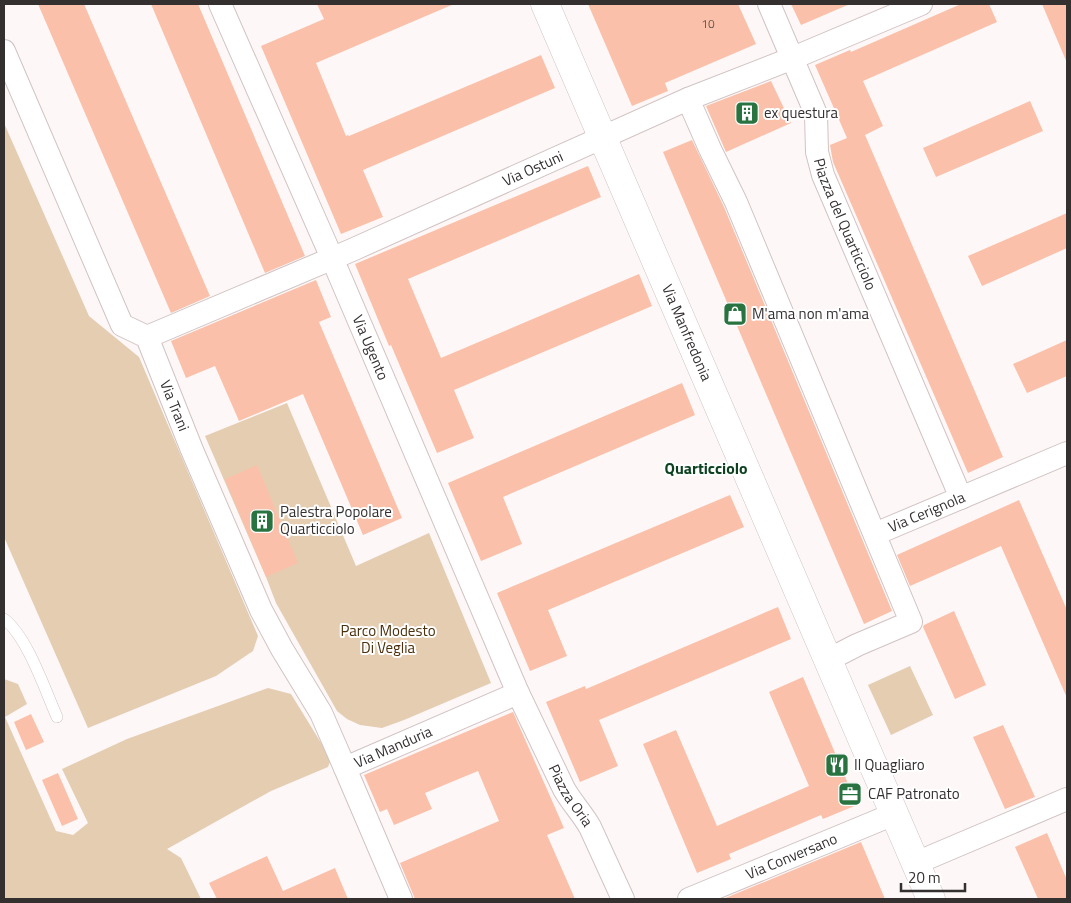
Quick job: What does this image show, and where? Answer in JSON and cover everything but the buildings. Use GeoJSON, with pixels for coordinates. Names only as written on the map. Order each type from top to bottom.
{"type":"FeatureCollection","features":[{"type":"Feature","properties":{"kind":"street","name":"Via Ugento"},"geometry":{"type":"LineString","coordinates":[[220,4],[332,258],[518,693]]}},
{"type":"Feature","properties":{"kind":"street","name":"Via Manfredonia"},"geometry":{"type":"LineString","coordinates":[[545,4],[916,863]]}},
{"type":"Feature","properties":{"kind":"street","name":"Piazza del Quarticciolo"},"geometry":{"type":"LineString","coordinates":[[769,4],[816,114],[817,152],[822,175],[961,498]]}},
{"type":"Feature","properties":{"kind":"street","name":"Via Ostuni"},"geometry":{"type":"LineString","coordinates":[[147,337],[332,258],[688,99],[793,58],[921,4]]}},
{"type":"Feature","properties":{"kind":"street"},"geometry":{"type":"LineString","coordinates":[[4,51],[122,325],[147,337]]}},
{"type":"Feature","properties":{"kind":"street"},"geometry":{"type":"LineString","coordinates":[[688,99],[736,202],[875,534]]}},
{"type":"Feature","properties":{"kind":"street","name":"Via Trani"},"geometry":{"type":"LineString","coordinates":[[147,337],[192,450],[261,610],[321,713],[345,768]]}},
{"type":"Feature","properties":{"kind":"street","name":"Via Cerignola"},"geometry":{"type":"LineString","coordinates":[[828,660],[857,645],[912,622],[875,534],[1067,453]]}},
{"type":"Feature","properties":{"kind":"street","name":"Via Manduria"},"geometry":{"type":"LineString","coordinates":[[401,899],[345,768],[518,693]]}},
{"type":"Feature","properties":{"kind":"street","name":"Piazza Oria"},"geometry":{"type":"LineString","coordinates":[[518,693],[564,789],[590,827],[623,899]]}},
{"type":"Feature","properties":{"kind":"street"},"geometry":{"type":"LineString","coordinates":[[931,899],[916,863],[1067,799]]}},
{"type":"Feature","properties":{"kind":"street","name":"Via Conversano"},"geometry":{"type":"LineString","coordinates":[[689,899],[894,814]]}},
{"type":"Feature","properties":{"kind":"lane"},"geometry":{"type":"LineString","coordinates":[[4,619],[17,631],[25,644],[57,717]]}},
{"type":"Feature","properties":{"kind":"green space"},"geometry":{"type":"Polygon","coordinates":[[[4,123],[89,316],[139,357],[258,636],[253,651],[216,676],[88,728],[4,537],[4,123]]]}},
{"type":"Feature","properties":{"kind":"green space","name":"Parco Modesto Di Veglia"},"geometry":{"type":"Polygon","coordinates":[[[287,403],[356,566],[429,533],[491,683],[382,728],[360,725],[347,719],[337,711],[276,603],[205,436],[287,403]]]}},
{"type":"Feature","properties":{"kind":"green space"},"geometry":{"type":"Polygon","coordinates":[[[910,666],[933,715],[891,735],[868,685],[910,666]]]}},
{"type":"Feature","properties":{"kind":"green space"},"geometry":{"type":"Polygon","coordinates":[[[4,679],[18,684],[27,704],[5,717],[56,831],[73,835],[88,823],[62,769],[127,739],[268,688],[291,694],[331,759],[328,767],[271,791],[167,849],[181,858],[201,899],[4,899],[4,679]]]}},
{"type":"Feature","properties":{"kind":"place","name":"ex questura"},"geometry":{"type":"Point","coordinates":[747,113]}},
{"type":"Feature","properties":{"kind":"place","name":"M'ama non m'ama"},"geometry":{"type":"Point","coordinates":[735,314]}},
{"type":"Feature","properties":{"kind":"place","name":"Palestra Popolare Quarticciolo"},"geometry":{"type":"Point","coordinates":[262,521]}},
{"type":"Feature","properties":{"kind":"place","name":"Il Quagliaro"},"geometry":{"type":"Point","coordinates":[837,765]}},
{"type":"Feature","properties":{"kind":"place","name":"CAF Patronato"},"geometry":{"type":"Point","coordinates":[850,794]}},
{"type":"Feature","properties":{"kind":"district","name":"Quarticciolo"},"geometry":{"type":"Point","coordinates":[706,468]}}]}
